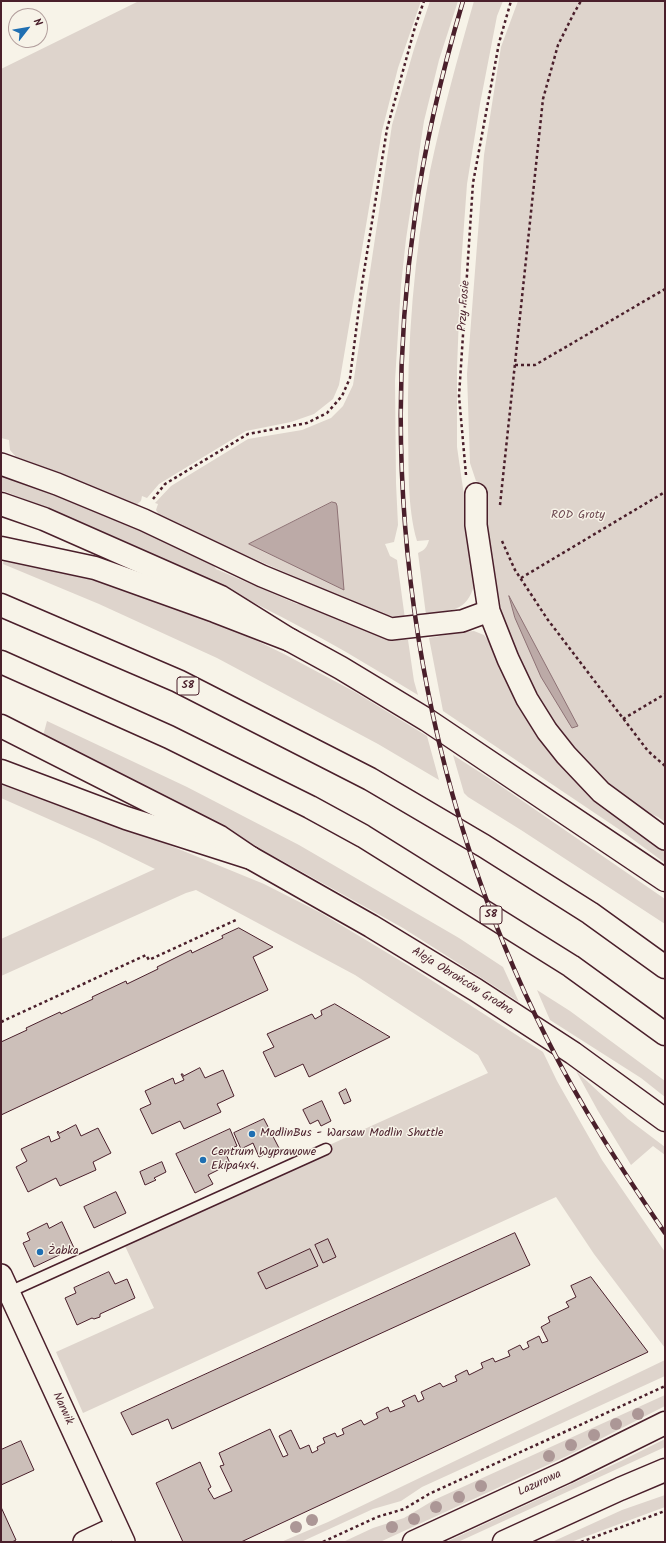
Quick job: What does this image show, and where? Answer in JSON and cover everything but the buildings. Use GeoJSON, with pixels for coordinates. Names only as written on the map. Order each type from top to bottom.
{"type":"FeatureCollection","features":[{"type":"Feature","properties":{"kind":"main road"},"geometry":{"type":"LineString","coordinates":[[1,504],[44,519],[221,596],[290,640],[341,668],[427,720],[665,880]]}},
{"type":"Feature","properties":{"kind":"main road"},"geometry":{"type":"LineString","coordinates":[[1,548],[95,568],[215,611],[290,640]]}},
{"type":"Feature","properties":{"kind":"main road","name":"S8"},"geometry":{"type":"LineString","coordinates":[[1,605],[178,681],[370,779],[484,846],[590,913],[665,967]]}},
{"type":"Feature","properties":{"kind":"main road","name":"S8"},"geometry":{"type":"LineString","coordinates":[[1,662],[169,737],[310,807],[363,836],[571,966],[665,1034]]}},
{"type":"Feature","properties":{"kind":"main road"},"geometry":{"type":"LineString","coordinates":[[1,726],[220,837],[251,858]]}},
{"type":"Feature","properties":{"kind":"main road"},"geometry":{"type":"LineString","coordinates":[[1,771],[126,818],[251,858]]}},
{"type":"Feature","properties":{"kind":"main road","name":"Aleja Obrońców Grodna"},"geometry":{"type":"LineString","coordinates":[[251,858],[371,926],[476,990],[573,1053],[665,1120]]}},
{"type":"Feature","properties":{"kind":"main road","name":"Lazurowa"},"geometry":{"type":"LineString","coordinates":[[414,1542],[566,1472],[665,1424]]}},
{"type":"Feature","properties":{"kind":"main road"},"geometry":{"type":"LineString","coordinates":[[504,1542],[665,1470]]}},
{"type":"Feature","properties":{"kind":"street"},"geometry":{"type":"LineString","coordinates":[[1,464],[72,490],[144,520],[262,576],[391,629],[462,621],[489,611]]}},
{"type":"Feature","properties":{"kind":"street"},"geometry":{"type":"LineString","coordinates":[[476,494],[476,525],[489,611],[508,659],[527,699],[547,731],[566,755],[600,792],[665,839]]}},
{"type":"Feature","properties":{"kind":"street","name":"Narwik"},"geometry":{"type":"LineString","coordinates":[[4,1288],[120,1534]]}},
{"type":"Feature","properties":{"kind":"street"},"geometry":{"type":"LineString","coordinates":[[84,1542],[120,1534]]}},
{"type":"Feature","properties":{"kind":"lane"},"geometry":{"type":"LineString","coordinates":[[4,1288],[326,1149]]}},
{"type":"Feature","properties":{"kind":"path"},"geometry":{"type":"LineString","coordinates":[[151,501],[165,484],[248,434],[307,423],[327,413],[342,396],[350,378],[362,284],[387,129],[415,27],[424,1]]}},
{"type":"Feature","properties":{"kind":"path","name":"Przy Fosie"},"geometry":{"type":"LineString","coordinates":[[476,494],[467,482],[459,396],[472,183],[499,42],[511,1]]}},
{"type":"Feature","properties":{"kind":"path"},"geometry":{"type":"LineString","coordinates":[[500,510],[543,99],[558,45],[581,1]]}},
{"type":"Feature","properties":{"kind":"path"},"geometry":{"type":"LineString","coordinates":[[515,365],[535,365],[665,289]]}},
{"type":"Feature","properties":{"kind":"path"},"geometry":{"type":"LineString","coordinates":[[520,578],[665,492]]}},
{"type":"Feature","properties":{"kind":"path"},"geometry":{"type":"LineString","coordinates":[[501,538],[515,570],[548,620],[648,750],[665,766]]}},
{"type":"Feature","properties":{"kind":"path"},"geometry":{"type":"LineString","coordinates":[[624,719],[665,694]]}},
{"type":"Feature","properties":{"kind":"path"},"geometry":{"type":"LineString","coordinates":[[1,1022],[146,954],[149,960],[238,919]]}},
{"type":"Feature","properties":{"kind":"path"},"geometry":{"type":"LineString","coordinates":[[323,1542],[377,1517],[404,1509],[429,1494],[665,1386]]}},
{"type":"Feature","properties":{"kind":"path"},"geometry":{"type":"LineString","coordinates":[[581,1542],[665,1511]]}},
{"type":"Feature","properties":{"kind":"green space"},"geometry":{"type":"Polygon","coordinates":[[[139,1],[421,1],[398,68],[382,131],[339,385],[333,399],[314,414],[291,422],[246,431],[159,484],[147,498],[142,496],[141,501],[136,505],[130,504],[63,474],[16,457],[10,450],[9,440],[1,438],[1,69],[44,48],[48,48],[48,46],[139,1]]]}},
{"type":"Feature","properties":{"kind":"green space"},"geometry":{"type":"Polygon","coordinates":[[[430,1],[458,1],[439,60],[424,121],[406,239],[401,285],[395,381],[398,525],[394,542],[385,544],[390,556],[397,560],[405,619],[387,615],[346,599],[161,518],[156,510],[158,504],[155,503],[171,486],[248,439],[302,430],[331,418],[343,406],[353,385],[392,125],[414,49],[430,1]]]}},
{"type":"Feature","properties":{"kind":"green space"},"geometry":{"type":"Polygon","coordinates":[[[474,1],[503,1],[497,16],[480,104],[467,184],[461,266],[457,368],[457,447],[476,578],[473,589],[465,603],[453,610],[426,615],[418,553],[425,548],[429,540],[417,541],[409,486],[408,397],[410,332],[416,267],[424,203],[430,171],[456,64],[474,1]]]}},
{"type":"Feature","properties":{"kind":"green space","name":"ROD Groty"},"geometry":{"type":"Polygon","coordinates":[[[518,1],[665,1],[665,822],[658,817],[639,809],[614,791],[566,741],[533,694],[503,626],[489,562],[482,519],[483,484],[476,481],[470,463],[467,374],[484,155],[501,47],[518,1]]]}},
{"type":"Feature","properties":{"kind":"green space"},"geometry":{"type":"Polygon","coordinates":[[[1,472],[103,511],[211,562],[216,569],[297,604],[308,603],[386,635],[408,640],[414,681],[418,695],[321,638],[243,597],[164,559],[83,523],[1,490],[1,472]]]}},
{"type":"Feature","properties":{"kind":"green space"},"geometry":{"type":"Polygon","coordinates":[[[4,560],[109,584],[212,619],[284,654],[355,692],[427,736],[439,780],[378,744],[217,658],[99,604],[3,564],[4,560]]]}},
{"type":"Feature","properties":{"kind":"green space"},"geometry":{"type":"Polygon","coordinates":[[[474,631],[484,635],[491,644],[575,779],[608,810],[665,851],[665,863],[623,832],[443,711],[429,638],[474,631]]]}},
{"type":"Feature","properties":{"kind":"green space"},"geometry":{"type":"Polygon","coordinates":[[[47,721],[187,787],[299,845],[459,938],[503,967],[519,1002],[403,928],[279,859],[180,810],[43,736],[47,721]]]}},
{"type":"Feature","properties":{"kind":"green space"},"geometry":{"type":"Polygon","coordinates":[[[453,755],[495,782],[665,899],[665,924],[468,797],[464,793],[453,755]]]}},
{"type":"Feature","properties":{"kind":"green space"},"geometry":{"type":"Polygon","coordinates":[[[1,782],[98,816],[264,884],[321,913],[414,969],[543,1052],[557,1081],[602,1160],[665,1252],[665,1348],[594,1254],[556,1197],[83,1413],[56,1352],[154,1308],[125,1246],[275,1177],[272,1171],[488,1073],[478,1055],[355,975],[196,890],[186,893],[1,976],[1,939],[155,869],[96,840],[1,798],[1,782]]]}},
{"type":"Feature","properties":{"kind":"green space"},"geometry":{"type":"Polygon","coordinates":[[[537,990],[570,1011],[665,1081],[665,1097],[641,1078],[550,1020],[537,990]]]}},
{"type":"Feature","properties":{"kind":"green space"},"geometry":{"type":"Polygon","coordinates":[[[576,1071],[628,1119],[665,1147],[665,1155],[653,1146],[631,1165],[598,1111],[576,1071]]]}},
{"type":"Feature","properties":{"kind":"green space"},"geometry":{"type":"Polygon","coordinates":[[[665,1360],[665,1376],[422,1487],[401,1501],[373,1509],[301,1542],[281,1542],[328,1522],[665,1360]]]}},
{"type":"Feature","properties":{"kind":"green space"},"geometry":{"type":"Polygon","coordinates":[[[665,1395],[665,1406],[567,1456],[380,1542],[343,1542],[373,1528],[404,1518],[434,1500],[665,1395]]]}},
{"type":"Feature","properties":{"kind":"green space"},"geometry":{"type":"Polygon","coordinates":[[[665,1439],[665,1447],[458,1542],[446,1542],[621,1461],[665,1439]]]}},
{"type":"Feature","properties":{"kind":"green space"},"geometry":{"type":"Polygon","coordinates":[[[665,1495],[665,1507],[571,1542],[552,1542],[622,1510],[665,1495]]]}},
{"type":"Feature","properties":{"kind":"shaded area"},"geometry":{"type":"Polygon","coordinates":[[[332,502],[336,503],[337,506],[344,590],[249,544],[332,502]]]}},
{"type":"Feature","properties":{"kind":"shaded area"},"geometry":{"type":"Polygon","coordinates":[[[509,596],[578,726],[572,728],[541,677],[515,618],[509,596]]]}},
{"type":"Feature","properties":{"kind":"railway"},"geometry":{"type":"LineString","coordinates":[[463,1],[441,81],[419,189],[404,321],[401,427],[406,533],[418,638],[439,741],[467,843],[503,943],[560,1064],[588,1114],[665,1233]]}},
{"type":"Feature","properties":{"kind":"place","name":"ModlinBus - Warsaw Modlin Shuttle"},"geometry":{"type":"Point","coordinates":[252,1134]}},
{"type":"Feature","properties":{"kind":"place","name":"Centrum Wyprawowe Ekipa4x4."},"geometry":{"type":"Point","coordinates":[203,1160]}},
{"type":"Feature","properties":{"kind":"place","name":"Żabka"},"geometry":{"type":"Point","coordinates":[40,1252]}}]}
